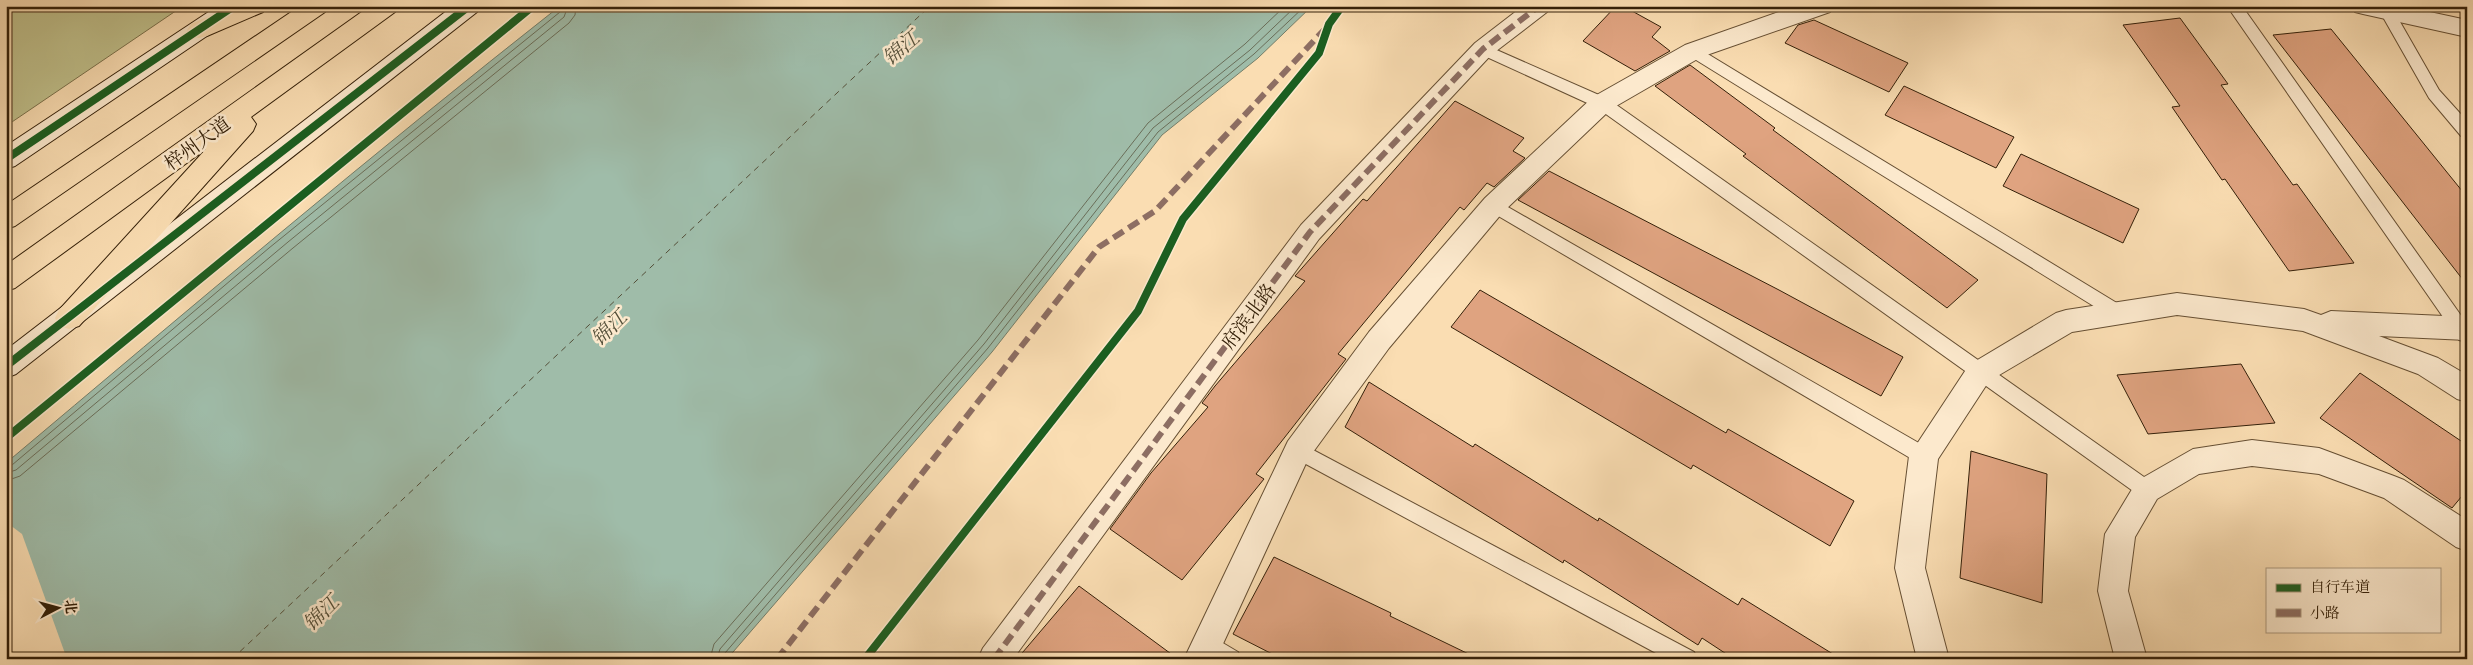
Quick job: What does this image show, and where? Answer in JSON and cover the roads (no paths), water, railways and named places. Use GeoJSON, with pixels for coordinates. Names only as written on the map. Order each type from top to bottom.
{"type":"FeatureCollection","features":[{"type":"Feature","properties":{"kind":"highway"},"geometry":{"type":"LineString","coordinates":[[199,30],[255,6]]}},
{"type":"Feature","properties":{"kind":"highway"},"geometry":{"type":"LineString","coordinates":[[6,219],[317,6]]}},
{"type":"Feature","properties":{"kind":"highway","name":"梓州大道"},"geometry":{"type":"LineString","coordinates":[[6,280],[387,6]]}},
{"type":"Feature","properties":{"kind":"highway"},"geometry":{"type":"LineString","coordinates":[[69,318],[277,86]]}},
{"type":"Feature","properties":{"kind":"street"},"geometry":{"type":"LineString","coordinates":[[6,159],[234,6]]}},
{"type":"Feature","properties":{"kind":"street"},"geometry":{"type":"LineString","coordinates":[[6,366],[469,6]]}},
{"type":"Feature","properties":{"kind":"street","name":"府滨北路"},"geometry":{"type":"LineString","coordinates":[[994,659],[1310,232],[1483,49],[1539,6]]}},
{"type":"Feature","properties":{"kind":"street"},"geometry":{"type":"LineString","coordinates":[[1203,651],[1298,450],[1379,340],[1494,205],[1602,103],[1693,51],[1822,6]]}},
{"type":"Feature","properties":{"kind":"street"},"geometry":{"type":"LineString","coordinates":[[2375,8],[2467,29]]}},
{"type":"Feature","properties":{"kind":"street"},"geometry":{"type":"LineString","coordinates":[[1933,659],[1910,568],[1924,456],[1979,372],[2066,321],[2177,304],[2304,320],[2464,332]]}},
{"type":"Feature","properties":{"kind":"street"},"geometry":{"type":"LineString","coordinates":[[2304,320],[2428,366],[2467,390]]}},
{"type":"Feature","properties":{"kind":"street"},"geometry":{"type":"LineString","coordinates":[[2131,659],[2113,591],[2120,534],[2147,490],[2192,462],[2252,452],[2320,461],[2394,489],[2467,537]]}},
{"type":"Feature","properties":{"kind":"lane"},"geometry":{"type":"LineString","coordinates":[[2234,6],[2464,332]]}},
{"type":"Feature","properties":{"kind":"lane"},"geometry":{"type":"LineString","coordinates":[[2375,8],[2434,94],[2467,132]]}},
{"type":"Feature","properties":{"kind":"lane"},"geometry":{"type":"LineString","coordinates":[[1483,49],[1602,103],[2147,490]]}},
{"type":"Feature","properties":{"kind":"lane"},"geometry":{"type":"LineString","coordinates":[[1693,51],[2119,313]]}},
{"type":"Feature","properties":{"kind":"lane"},"geometry":{"type":"LineString","coordinates":[[1494,205],[1924,456]]}},
{"type":"Feature","properties":{"kind":"lane"},"geometry":{"type":"LineString","coordinates":[[1298,450],[1687,659]]}},
{"type":"Feature","properties":{"kind":"lane"},"geometry":{"type":"LineString","coordinates":[[1203,651],[1231,659]]}},
{"type":"Feature","properties":{"kind":"water","name":"锦江"},"geometry":{"type":"Polygon","coordinates":[[[560,6],[1312,6],[1258,58],[1162,135],[992,352],[727,659],[6,659],[6,463],[350,175],[560,6]]]}}]}
